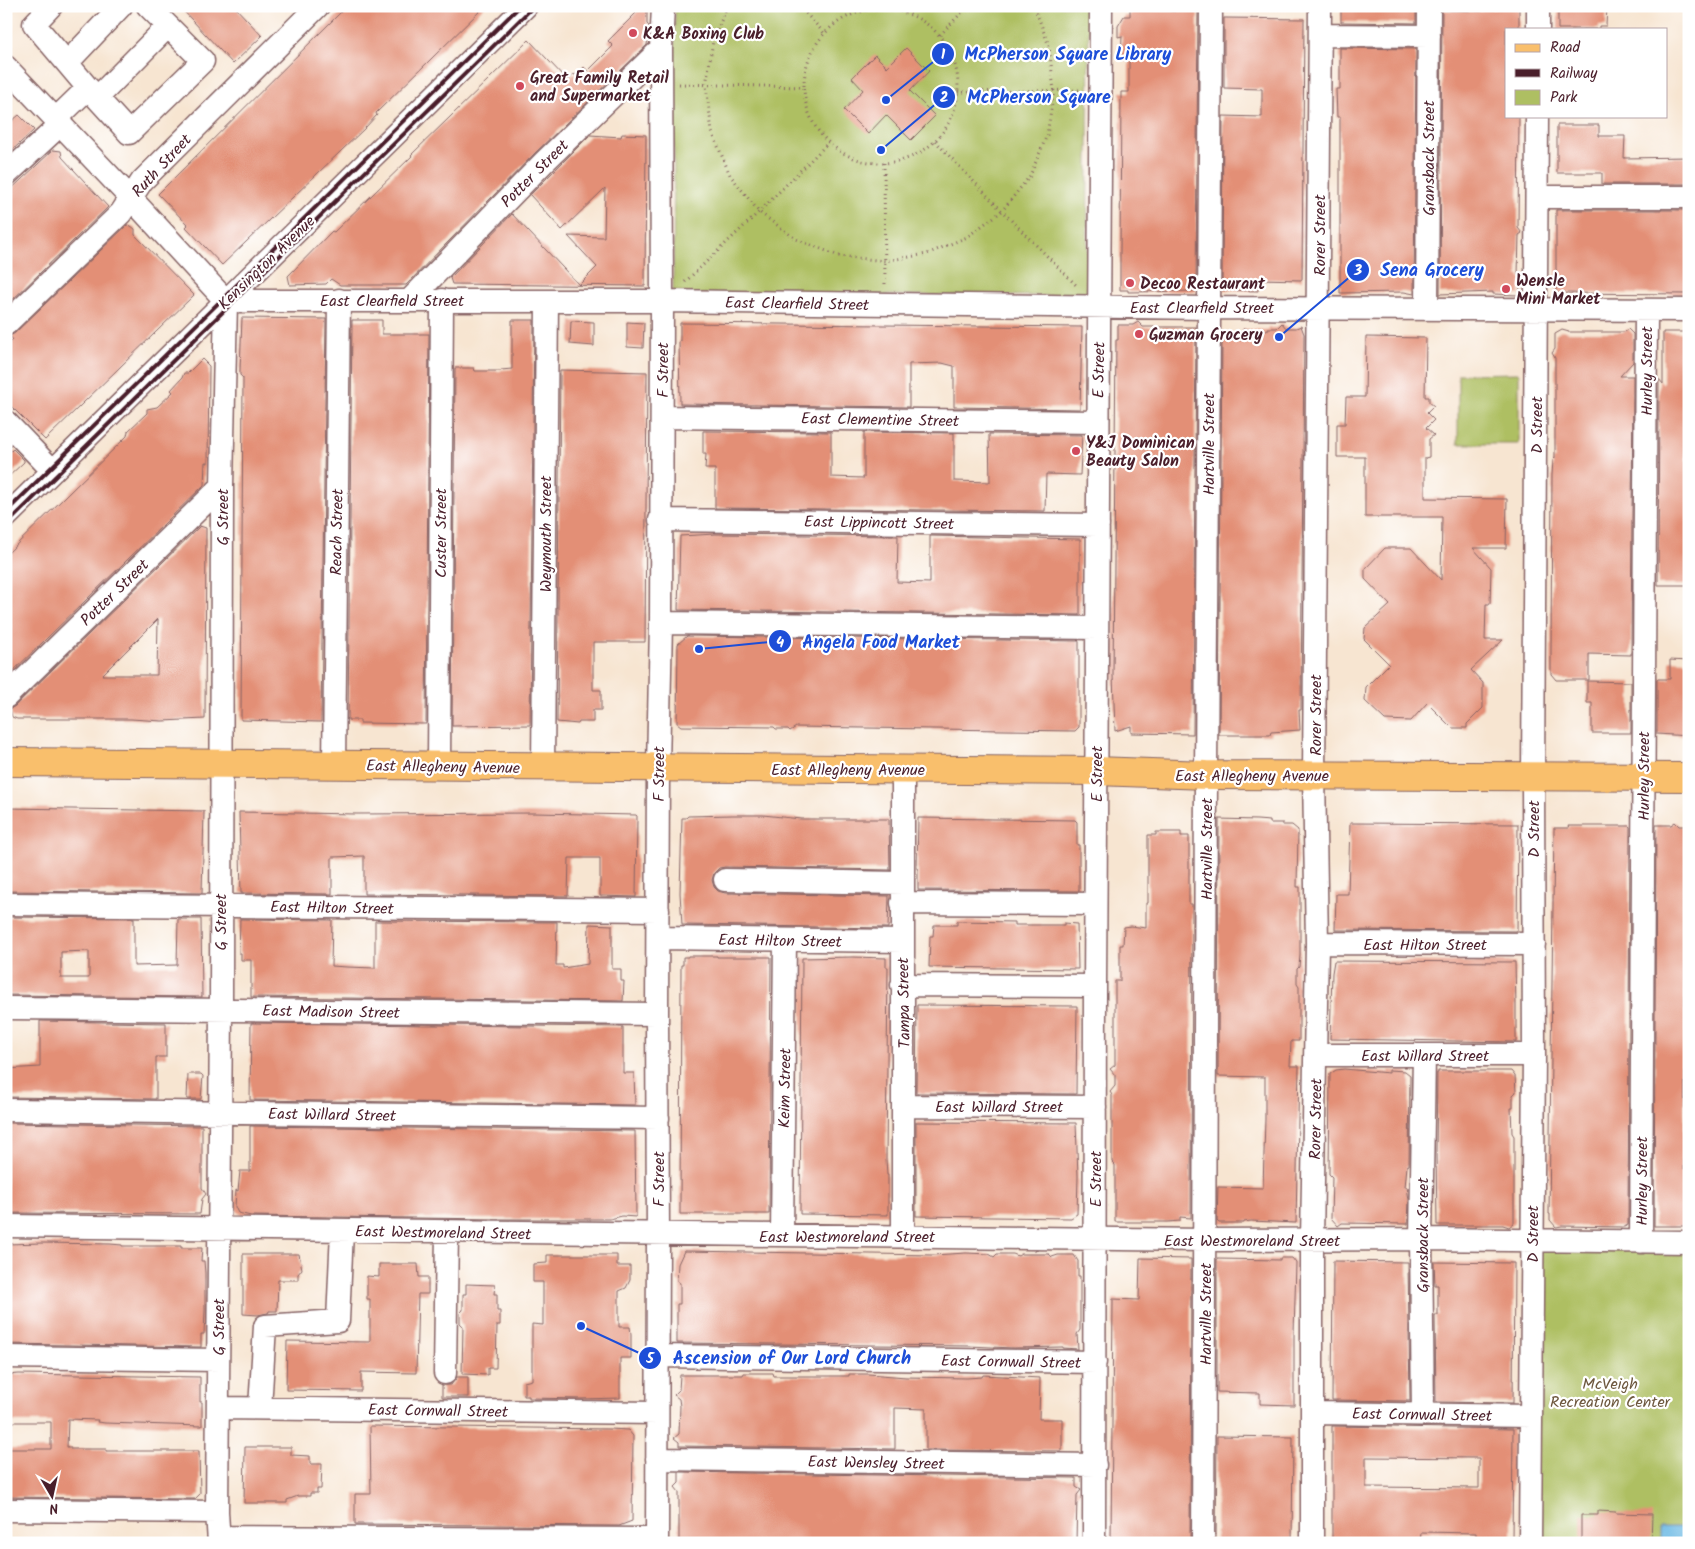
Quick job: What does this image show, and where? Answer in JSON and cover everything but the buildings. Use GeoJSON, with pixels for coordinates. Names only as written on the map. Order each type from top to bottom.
{"type":"FeatureCollection","features":[{"type":"Feature","properties":{"kind":"main road","name":"East Allegheny Avenue"},"geometry":{"type":"LineString","coordinates":[[6,762],[221,762],[334,765],[1096,771],[1206,776],[1689,778]]}},
{"type":"Feature","properties":{"kind":"street"},"geometry":{"type":"LineString","coordinates":[[51,6],[34,24],[92,93],[129,133],[203,61],[148,6]]}},
{"type":"Feature","properties":{"kind":"street"},"geometry":{"type":"LineString","coordinates":[[66,63],[122,6]]}},
{"type":"Feature","properties":{"kind":"street","name":"Ruth Street"},"geometry":{"type":"LineString","coordinates":[[6,324],[120,213],[142,181],[318,6]]}},
{"type":"Feature","properties":{"kind":"street","name":"Kensington Avenue"},"geometry":{"type":"LineString","coordinates":[[6,517],[526,6]]}},
{"type":"Feature","properties":{"kind":"street","name":"F Street"},"geometry":{"type":"LineString","coordinates":[[657,1543],[657,1014],[658,767],[661,623],[660,520],[662,417],[670,294],[674,81],[661,49],[663,6]]}},
{"type":"Feature","properties":{"kind":"street","name":"E Street"},"geometry":{"type":"LineString","coordinates":[[1094,1543],[1095,904],[1101,6]]}},
{"type":"Feature","properties":{"kind":"street","name":"Hartville Street"},"geometry":{"type":"LineString","coordinates":[[1204,1543],[1208,308],[1211,6]]}},
{"type":"Feature","properties":{"kind":"street","name":"Rorer Street"},"geometry":{"type":"LineString","coordinates":[[1312,1543],[1314,1414],[1312,1240],[1316,1055],[1314,775],[1320,6]]}},
{"type":"Feature","properties":{"kind":"street","name":"Gransback Street"},"geometry":{"type":"LineString","coordinates":[[1427,309],[1429,6]]}},
{"type":"Feature","properties":{"kind":"street"},"geometry":{"type":"LineString","coordinates":[[1538,6],[1538,28]]}},
{"type":"Feature","properties":{"kind":"street"},"geometry":{"type":"LineString","coordinates":[[6,175],[58,122],[168,26]]}},
{"type":"Feature","properties":{"kind":"street"},"geometry":{"type":"LineString","coordinates":[[1320,35],[1429,36]]}},
{"type":"Feature","properties":{"kind":"street","name":"Potter Street"},"geometry":{"type":"LineString","coordinates":[[409,301],[544,162],[661,49]]}},
{"type":"Feature","properties":{"kind":"street"},"geometry":{"type":"LineString","coordinates":[[6,67],[226,301]]}},
{"type":"Feature","properties":{"kind":"street","name":"D Street"},"geometry":{"type":"LineString","coordinates":[[1530,1543],[1534,1055],[1533,776],[1537,118]]}},
{"type":"Feature","properties":{"kind":"street"},"geometry":{"type":"LineString","coordinates":[[1537,197],[1689,197]]}},
{"type":"Feature","properties":{"kind":"street","name":"East Clearfield Street"},"geometry":{"type":"LineString","coordinates":[[226,301],[547,301],[670,294],[1099,307],[1689,310]]}},
{"type":"Feature","properties":{"kind":"street","name":"Reach Street"},"geometry":{"type":"LineString","coordinates":[[334,765],[339,300]]}},
{"type":"Feature","properties":{"kind":"street","name":"Custer Street"},"geometry":{"type":"LineString","coordinates":[[439,765],[442,300]]}},
{"type":"Feature","properties":{"kind":"street","name":"G Street"},"geometry":{"type":"LineString","coordinates":[[219,1540],[217,1512],[221,1010],[222,486],[226,301]]}},
{"type":"Feature","properties":{"kind":"street","name":"Weymouth Street"},"geometry":{"type":"LineString","coordinates":[[543,767],[547,301]]}},
{"type":"Feature","properties":{"kind":"street","name":"Hurley Street"},"geometry":{"type":"LineString","coordinates":[[1641,1242],[1646,310]]}},
{"type":"Feature","properties":{"kind":"street","name":"East Clementine Street"},"geometry":{"type":"LineString","coordinates":[[662,417],[1098,422]]}},
{"type":"Feature","properties":{"kind":"street"},"geometry":{"type":"LineString","coordinates":[[6,422],[53,471]]}},
{"type":"Feature","properties":{"kind":"street","name":"Potter Street"},"geometry":{"type":"LineString","coordinates":[[6,697],[222,486]]}},
{"type":"Feature","properties":{"kind":"street","name":"East Lippincott Street"},"geometry":{"type":"LineString","coordinates":[[660,520],[1098,525]]}},
{"type":"Feature","properties":{"kind":"street"},"geometry":{"type":"LineString","coordinates":[[661,623],[1097,628]]}},
{"type":"Feature","properties":{"kind":"street","name":"Tampa Street"},"geometry":{"type":"LineString","coordinates":[[903,769],[903,1236]]}},
{"type":"Feature","properties":{"kind":"street"},"geometry":{"type":"LineString","coordinates":[[724,880],[1095,904]]}},
{"type":"Feature","properties":{"kind":"street","name":"East Hilton Street"},"geometry":{"type":"LineString","coordinates":[[6,904],[658,910]]}},
{"type":"Feature","properties":{"kind":"street","name":"East Hilton Street"},"geometry":{"type":"LineString","coordinates":[[658,938],[902,941]]}},
{"type":"Feature","properties":{"kind":"street","name":"Keim Street"},"geometry":{"type":"LineString","coordinates":[[782,1235],[785,940]]}},
{"type":"Feature","properties":{"kind":"street","name":"East Hilton Street"},"geometry":{"type":"LineString","coordinates":[[1316,943],[1534,944]]}},
{"type":"Feature","properties":{"kind":"street"},"geometry":{"type":"LineString","coordinates":[[902,985],[1095,986]]}},
{"type":"Feature","properties":{"kind":"street","name":"East Madison Street"},"geometry":{"type":"LineString","coordinates":[[6,1008],[657,1014]]}},
{"type":"Feature","properties":{"kind":"street","name":"East Willard Street"},"geometry":{"type":"LineString","coordinates":[[1316,1055],[1534,1055]]}},
{"type":"Feature","properties":{"kind":"street","name":"Gransback Street"},"geometry":{"type":"LineString","coordinates":[[1423,1414],[1421,1239],[1424,1055]]}},
{"type":"Feature","properties":{"kind":"street","name":"East Willard Street"},"geometry":{"type":"LineString","coordinates":[[904,1106],[1095,1107]]}},
{"type":"Feature","properties":{"kind":"street","name":"East Willard Street"},"geometry":{"type":"LineString","coordinates":[[6,1110],[658,1118]]}},
{"type":"Feature","properties":{"kind":"street","name":"East Westmoreland Street"},"geometry":{"type":"LineString","coordinates":[[6,1226],[1095,1239],[1421,1239],[1689,1242]]}},
{"type":"Feature","properties":{"kind":"street"},"geometry":{"type":"LineString","coordinates":[[260,1408],[265,1326],[338,1321],[342,1231]]}},
{"type":"Feature","properties":{"kind":"street"},"geometry":{"type":"LineString","coordinates":[[445,1373],[448,1232]]}},
{"type":"Feature","properties":{"kind":"street","name":"East Cornwall Street"},"geometry":{"type":"LineString","coordinates":[[657,1356],[1095,1362]]}},
{"type":"Feature","properties":{"kind":"street"},"geometry":{"type":"LineString","coordinates":[[6,1357],[218,1360]]}},
{"type":"Feature","properties":{"kind":"street","name":"East Cornwall Street"},"geometry":{"type":"LineString","coordinates":[[219,1408],[657,1413]]}},
{"type":"Feature","properties":{"kind":"street","name":"East Cornwall Street"},"geometry":{"type":"LineString","coordinates":[[1314,1414],[1531,1416]]}},
{"type":"Feature","properties":{"kind":"street","name":"East Wensley Street"},"geometry":{"type":"LineString","coordinates":[[657,1459],[1094,1465]]}},
{"type":"Feature","properties":{"kind":"street"},"geometry":{"type":"LineString","coordinates":[[6,1510],[217,1512]]}},
{"type":"Feature","properties":{"kind":"street"},"geometry":{"type":"LineString","coordinates":[[219,1540],[646,1538],[648,1543]]}},
{"type":"Feature","properties":{"kind":"path"},"geometry":{"type":"LineString","coordinates":[[727,6],[713,41],[706,85],[712,132],[730,175],[759,212],[796,240],[839,256],[885,260],[928,254],[967,237],[1002,211],[1030,176],[1047,135],[1054,91],[1049,46],[1034,6]]}},
{"type":"Feature","properties":{"kind":"path"},"geometry":{"type":"LineString","coordinates":[[799,6],[824,33]]}},
{"type":"Feature","properties":{"kind":"path"},"geometry":{"type":"LineString","coordinates":[[940,36],[968,6]]}},
{"type":"Feature","properties":{"kind":"path"},"geometry":{"type":"LineString","coordinates":[[892,8],[918,18],[940,36],[951,52],[957,72],[958,92],[954,110],[946,127],[935,141],[920,153],[902,160],[884,163],[864,162],[845,155],[828,143],[815,127],[806,108],[803,87],[805,67],[812,49],[824,33],[844,18],[867,9],[892,8]]}},
{"type":"Feature","properties":{"kind":"path"},"geometry":{"type":"LineString","coordinates":[[674,81],[706,85],[803,87]]}},
{"type":"Feature","properties":{"kind":"path"},"geometry":{"type":"LineString","coordinates":[[958,92],[1083,90]]}},
{"type":"Feature","properties":{"kind":"path"},"geometry":{"type":"LineString","coordinates":[[935,141],[1082,290]]}},
{"type":"Feature","properties":{"kind":"path"},"geometry":{"type":"LineString","coordinates":[[670,294],[759,212],[828,143]]}},
{"type":"Feature","properties":{"kind":"path"},"geometry":{"type":"LineString","coordinates":[[884,163],[885,290]]}},
{"type":"Feature","properties":{"kind":"path"},"geometry":{"type":"LineString","coordinates":[[1082,281],[1082,290]]}},
{"type":"Feature","properties":{"kind":"path"},"geometry":{"type":"LineString","coordinates":[[1072,290],[1082,290]]}},
{"type":"Feature","properties":{"kind":"green space"},"geometry":{"type":"Polygon","coordinates":[[[675,6],[1089,6],[1087,296],[673,294],[675,6]]]}},
{"type":"Feature","properties":{"kind":"green space"},"geometry":{"type":"Polygon","coordinates":[[[1519,373],[1519,444],[1458,444],[1458,374],[1519,373]]]}},
{"type":"Feature","properties":{"kind":"green space","name":"McVeigh Recreation Center"},"geometry":{"type":"Polygon","coordinates":[[[1532,1241],[1689,1243],[1689,1543],[1530,1543],[1532,1241]]]}},
{"type":"Feature","properties":{"kind":"water"},"geometry":{"type":"Polygon","coordinates":[[[1660,1527],[1689,1527],[1689,1543],[1660,1543],[1660,1527]]]}},
{"type":"Feature","properties":{"kind":"railway"},"geometry":{"type":"LineString","coordinates":[[6,512],[520,6]]}},
{"type":"Feature","properties":{"kind":"railway"},"geometry":{"type":"LineString","coordinates":[[6,525],[534,6]]}},
{"type":"Feature","properties":{"kind":"place","name":"K&A Boxing Club"},"geometry":{"type":"Point","coordinates":[633,33]}},
{"type":"Feature","properties":{"kind":"place","name":"Great Family Retail and Supermarket"},"geometry":{"type":"Point","coordinates":[520,86]}},
{"type":"Feature","properties":{"kind":"place","name":"McPherson Square Library"},"geometry":{"type":"Point","coordinates":[886,100]}},
{"type":"Feature","properties":{"kind":"place","name":"McPherson Square"},"geometry":{"type":"Point","coordinates":[881,150]}},
{"type":"Feature","properties":{"kind":"place","name":"Decoo Restaurant"},"geometry":{"type":"Point","coordinates":[1130,283]}},
{"type":"Feature","properties":{"kind":"place","name":"Wensle Mini Market"},"geometry":{"type":"Point","coordinates":[1506,289]}},
{"type":"Feature","properties":{"kind":"place","name":"Guzman Grocery"},"geometry":{"type":"Point","coordinates":[1139,334]}},
{"type":"Feature","properties":{"kind":"place","name":"Sena Grocery"},"geometry":{"type":"Point","coordinates":[1279,337]}},
{"type":"Feature","properties":{"kind":"place","name":"Y&J Dominican Beauty Salon"},"geometry":{"type":"Point","coordinates":[1076,451]}},
{"type":"Feature","properties":{"kind":"place","name":"Angela Food Market"},"geometry":{"type":"Point","coordinates":[699,649]}},
{"type":"Feature","properties":{"kind":"place","name":"Ascension of Our Lord Church"},"geometry":{"type":"Point","coordinates":[581,1326]}}]}
